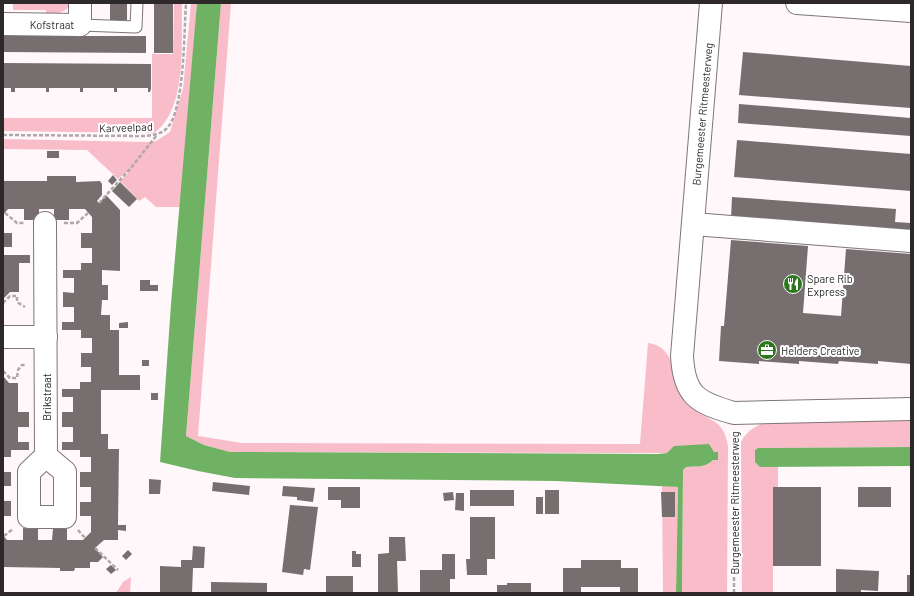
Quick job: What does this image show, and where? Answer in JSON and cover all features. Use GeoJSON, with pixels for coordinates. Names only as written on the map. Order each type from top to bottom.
{"type":"FeatureCollection","features":[{"type":"Feature","properties":{"kind":"street","name":"Kofstraat"},"geometry":{"type":"LineString","coordinates":[[3,24],[80,25],[80,3]]}},
{"type":"Feature","properties":{"kind":"street","name":"Burgemeester Ritmeesterweg"},"geometry":{"type":"LineString","coordinates":[[711,3],[682,356],[683,371],[689,388],[698,400],[713,407],[734,413],[911,410]]}},
{"type":"Feature","properties":{"kind":"street"},"geometry":{"type":"LineString","coordinates":[[797,3],[911,11]]}},
{"type":"Feature","properties":{"kind":"street","name":"Brikstraat"},"geometry":{"type":"LineString","coordinates":[[46,223],[46,456]]}},
{"type":"Feature","properties":{"kind":"street"},"geometry":{"type":"LineString","coordinates":[[693,224],[911,241]]}},
{"type":"Feature","properties":{"kind":"street"},"geometry":{"type":"LineString","coordinates":[[3,337],[46,337]]}},
{"type":"Feature","properties":{"kind":"lane"},"geometry":{"type":"LineString","coordinates":[[80,25],[136,27],[137,3]]}},
{"type":"Feature","properties":{"kind":"path","name":"Karveelpad"},"geometry":{"type":"LineString","coordinates":[[3,135],[146,136],[157,134],[166,130],[169,125],[181,86],[186,3]]}},
{"type":"Feature","properties":{"kind":"path"},"geometry":{"type":"LineString","coordinates":[[99,203],[130,169],[157,134]]}},
{"type":"Feature","properties":{"kind":"path"},"geometry":{"type":"LineString","coordinates":[[3,303],[10,296],[17,296],[17,302],[23,307],[46,308]]}},
{"type":"Feature","properties":{"kind":"path"},"geometry":{"type":"LineString","coordinates":[[3,371],[10,378],[18,378],[18,370],[22,365],[46,365]]}},
{"type":"Feature","properties":{"kind":"path","name":"Burgemeester Ritmeesterweg"},"geometry":{"type":"LineString","coordinates":[[734,413],[734,593]]}},
{"type":"Feature","properties":{"kind":"path"},"geometry":{"type":"LineString","coordinates":[[94,548],[118,570]]}},
{"type":"Feature","properties":{"kind":"shaded area"},"geometry":{"type":"Polygon","coordinates":[[[13,3],[72,3],[67,9],[60,12],[46,14],[46,10],[13,10],[13,3]]]}},
{"type":"Feature","properties":{"kind":"shaded area"},"geometry":{"type":"Polygon","coordinates":[[[174,3],[182,3],[182,54],[178,91],[173,108],[165,122],[154,133],[3,131],[3,118],[152,118],[152,54],[173,54],[174,3]]]}},
{"type":"Feature","properties":{"kind":"shaded area"},"geometry":{"type":"Polygon","coordinates":[[[191,3],[197,3],[181,207],[156,207],[145,197],[139,201],[120,181],[128,174],[126,172],[118,179],[87,150],[3,149],[3,139],[146,142],[156,141],[170,132],[183,89],[191,3]]]}},
{"type":"Feature","properties":{"kind":"shaded area"},"geometry":{"type":"Polygon","coordinates":[[[197,3],[221,3],[186,436],[204,445],[230,452],[658,454],[667,453],[674,446],[709,444],[714,452],[718,452],[718,460],[713,460],[704,465],[686,467],[683,470],[682,593],[676,593],[678,487],[556,481],[235,478],[160,462],[171,304],[197,3]]]}},
{"type":"Feature","properties":{"kind":"shaded area"},"geometry":{"type":"Polygon","coordinates":[[[221,3],[231,3],[198,436],[242,443],[640,444],[648,343],[664,350],[669,357],[687,400],[699,413],[717,423],[722,428],[725,436],[728,446],[727,593],[682,593],[683,470],[686,467],[710,463],[713,460],[667,453],[230,452],[204,445],[186,436],[221,3]]]}},
{"type":"Feature","properties":{"kind":"shaded area"},"geometry":{"type":"Polygon","coordinates":[[[778,421],[911,421],[911,447],[758,448],[755,450],[760,467],[778,467],[778,487],[773,487],[773,593],[742,593],[741,442],[747,434],[761,424],[778,421]]]}},
{"type":"Feature","properties":{"kind":"shaded area"},"geometry":{"type":"Polygon","coordinates":[[[911,447],[911,466],[760,467],[755,462],[755,450],[758,448],[911,447]]]}},
{"type":"Feature","properties":{"kind":"shaded area"},"geometry":{"type":"Polygon","coordinates":[[[662,486],[678,487],[676,593],[663,593],[662,486]]]}},
{"type":"Feature","properties":{"kind":"shaded area"},"geometry":{"type":"Polygon","coordinates":[[[131,577],[130,593],[116,593],[123,582],[131,577]]]}},
{"type":"Feature","properties":{"kind":"building"},"geometry":{"type":"Polygon","coordinates":[[[110,3],[127,3],[127,20],[110,20],[110,3]]]}},
{"type":"Feature","properties":{"kind":"building"},"geometry":{"type":"Polygon","coordinates":[[[154,3],[173,3],[173,53],[154,53],[154,3]]]}},
{"type":"Feature","properties":{"kind":"building"},"geometry":{"type":"Polygon","coordinates":[[[3,36],[146,36],[146,53],[3,52],[3,36]]]}},
{"type":"Feature","properties":{"kind":"building"},"geometry":{"type":"Polygon","coordinates":[[[743,52],[911,66],[911,108],[739,95],[743,52]]]}},
{"type":"Feature","properties":{"kind":"building"},"geometry":{"type":"Polygon","coordinates":[[[3,63],[151,64],[151,89],[150,92],[148,92],[148,88],[117,88],[117,92],[114,92],[114,88],[83,88],[83,92],[80,92],[80,88],[49,88],[49,92],[46,92],[46,88],[15,88],[15,92],[11,92],[11,88],[3,88],[3,63]]]}},
{"type":"Feature","properties":{"kind":"building"},"geometry":{"type":"Polygon","coordinates":[[[739,104],[911,118],[911,136],[738,123],[739,104]]]}},
{"type":"Feature","properties":{"kind":"building"},"geometry":{"type":"Polygon","coordinates":[[[737,140],[911,154],[911,191],[734,177],[737,140]]]}},
{"type":"Feature","properties":{"kind":"building"},"geometry":{"type":"Polygon","coordinates":[[[47,151],[59,151],[59,158],[47,158],[47,151]]]}},
{"type":"Feature","properties":{"kind":"building"},"geometry":{"type":"Polygon","coordinates":[[[113,175],[117,180],[112,185],[108,181],[113,175]]]}},
{"type":"Feature","properties":{"kind":"building"},"geometry":{"type":"Polygon","coordinates":[[[47,176],[76,176],[76,182],[100,181],[102,184],[102,195],[97,201],[99,203],[106,195],[120,210],[120,271],[102,270],[102,285],[108,285],[108,300],[102,300],[101,315],[110,315],[110,330],[119,330],[119,375],[140,375],[140,390],[101,390],[101,434],[108,434],[108,449],[119,449],[118,525],[126,525],[126,531],[118,530],[118,540],[104,540],[95,548],[103,557],[98,562],[90,562],[90,568],[75,568],[74,571],[60,571],[60,568],[3,567],[3,535],[7,540],[23,540],[23,528],[38,529],[38,540],[52,540],[53,529],[67,529],[67,540],[83,540],[91,532],[91,516],[80,516],[80,502],[91,502],[91,487],[80,487],[80,472],[91,472],[91,457],[80,457],[80,450],[62,450],[62,442],[73,442],[73,427],[62,427],[62,412],[73,412],[73,397],[62,397],[62,389],[80,389],[80,382],[91,382],[91,367],[81,367],[81,353],[92,353],[92,338],[81,338],[81,330],[62,330],[62,322],[74,322],[74,307],[63,307],[63,292],[74,293],[74,278],[63,278],[63,270],[81,270],[81,263],[92,263],[92,248],[81,248],[81,233],[92,233],[92,217],[85,209],[69,209],[69,220],[54,220],[54,209],[39,209],[39,220],[24,220],[24,209],[8,209],[3,215],[3,181],[47,181],[47,176]]]}},
{"type":"Feature","properties":{"kind":"building"},"geometry":{"type":"Polygon","coordinates":[[[120,182],[137,199],[129,207],[112,191],[120,182]]]}},
{"type":"Feature","properties":{"kind":"building"},"geometry":{"type":"Polygon","coordinates":[[[732,197],[896,209],[895,222],[911,223],[911,231],[731,218],[732,197]]]}},
{"type":"Feature","properties":{"kind":"building"},"geometry":{"type":"Polygon","coordinates":[[[3,233],[12,233],[12,247],[3,247],[3,233]]]}},
{"type":"Feature","properties":{"kind":"building"},"geometry":{"type":"Polygon","coordinates":[[[731,240],[808,246],[803,313],[841,316],[846,249],[911,254],[911,364],[878,361],[878,364],[839,361],[838,364],[799,361],[799,364],[759,361],[759,364],[719,361],[721,326],[724,326],[731,240]]]}},
{"type":"Feature","properties":{"kind":"building"},"geometry":{"type":"Polygon","coordinates":[[[3,255],[30,255],[30,263],[19,263],[19,292],[10,292],[3,299],[3,255]]]}},
{"type":"Feature","properties":{"kind":"building"},"geometry":{"type":"Polygon","coordinates":[[[140,280],[150,280],[150,285],[158,285],[158,291],[140,291],[140,280]]]}},
{"type":"Feature","properties":{"kind":"building"},"geometry":{"type":"Polygon","coordinates":[[[128,322],[128,328],[119,328],[119,323],[128,322]]]}},
{"type":"Feature","properties":{"kind":"building"},"geometry":{"type":"Polygon","coordinates":[[[142,360],[149,360],[149,366],[142,366],[142,360]]]}},
{"type":"Feature","properties":{"kind":"building"},"geometry":{"type":"Polygon","coordinates":[[[3,376],[9,383],[18,383],[18,412],[29,412],[29,427],[18,427],[18,442],[29,442],[29,450],[11,450],[11,457],[3,457],[3,376]]]}},
{"type":"Feature","properties":{"kind":"building"},"geometry":{"type":"Polygon","coordinates":[[[151,393],[158,393],[158,400],[151,400],[151,393]]]}},
{"type":"Feature","properties":{"kind":"building"},"geometry":{"type":"Polygon","coordinates":[[[3,472],[11,472],[11,486],[3,486],[3,472]]]}},
{"type":"Feature","properties":{"kind":"building"},"geometry":{"type":"Polygon","coordinates":[[[149,479],[161,480],[160,494],[149,494],[149,479]]]}},
{"type":"Feature","properties":{"kind":"building"},"geometry":{"type":"Polygon","coordinates":[[[213,482],[250,486],[249,495],[212,491],[213,482]]]}},
{"type":"Feature","properties":{"kind":"building"},"geometry":{"type":"Polygon","coordinates":[[[283,486],[315,488],[313,502],[297,500],[297,497],[282,496],[283,486]]]}},
{"type":"Feature","properties":{"kind":"building"},"geometry":{"type":"Polygon","coordinates":[[[328,487],[360,487],[360,508],[341,508],[341,500],[328,500],[328,487]]]}},
{"type":"Feature","properties":{"kind":"building"},"geometry":{"type":"Polygon","coordinates":[[[773,487],[821,487],[821,566],[773,566],[773,487]]]}},
{"type":"Feature","properties":{"kind":"building"},"geometry":{"type":"Polygon","coordinates":[[[858,487],[891,487],[891,507],[858,507],[858,487]]]}},
{"type":"Feature","properties":{"kind":"building"},"geometry":{"type":"Polygon","coordinates":[[[470,490],[514,490],[514,506],[470,506],[470,490]]]}},
{"type":"Feature","properties":{"kind":"building"},"geometry":{"type":"Polygon","coordinates":[[[545,490],[559,490],[559,514],[545,514],[545,490]]]}},
{"type":"Feature","properties":{"kind":"building"},"geometry":{"type":"Polygon","coordinates":[[[453,492],[454,500],[444,501],[443,493],[453,492]]]}},
{"type":"Feature","properties":{"kind":"building"},"geometry":{"type":"Polygon","coordinates":[[[661,492],[675,492],[675,517],[662,517],[661,492]]]}},
{"type":"Feature","properties":{"kind":"building"},"geometry":{"type":"Polygon","coordinates":[[[456,493],[464,493],[464,511],[455,510],[456,493]]]}},
{"type":"Feature","properties":{"kind":"building"},"geometry":{"type":"Polygon","coordinates":[[[536,497],[543,497],[543,514],[536,514],[536,497]]]}},
{"type":"Feature","properties":{"kind":"building"},"geometry":{"type":"Polygon","coordinates":[[[3,501],[11,501],[11,516],[3,516],[3,501]]]}},
{"type":"Feature","properties":{"kind":"building"},"geometry":{"type":"Polygon","coordinates":[[[290,505],[318,507],[310,570],[304,569],[303,575],[282,572],[290,505]]]}},
{"type":"Feature","properties":{"kind":"building"},"geometry":{"type":"Polygon","coordinates":[[[470,517],[495,517],[495,559],[487,559],[487,575],[467,575],[466,559],[470,559],[470,517]]]}},
{"type":"Feature","properties":{"kind":"building"},"geometry":{"type":"Polygon","coordinates":[[[389,537],[405,537],[406,561],[397,561],[398,593],[378,593],[378,554],[389,553],[389,537]]]}},
{"type":"Feature","properties":{"kind":"building"},"geometry":{"type":"Polygon","coordinates":[[[193,546],[205,547],[204,568],[193,568],[192,593],[160,593],[160,566],[181,567],[181,560],[192,560],[193,546]]]}},
{"type":"Feature","properties":{"kind":"building"},"geometry":{"type":"Polygon","coordinates":[[[128,550],[132,554],[126,560],[122,556],[128,550]]]}},
{"type":"Feature","properties":{"kind":"building"},"geometry":{"type":"Polygon","coordinates":[[[352,551],[356,551],[356,554],[361,554],[361,567],[352,567],[352,551]]]}},
{"type":"Feature","properties":{"kind":"building"},"geometry":{"type":"Polygon","coordinates":[[[442,554],[455,554],[455,579],[450,579],[450,593],[420,593],[420,570],[442,570],[442,554]]]}},
{"type":"Feature","properties":{"kind":"building"},"geometry":{"type":"Polygon","coordinates":[[[581,560],[621,560],[621,568],[638,568],[638,593],[620,593],[620,587],[581,587],[581,593],[563,593],[563,568],[581,568],[581,560]]]}},
{"type":"Feature","properties":{"kind":"building"},"geometry":{"type":"Polygon","coordinates":[[[111,565],[116,570],[111,574],[106,569],[111,565]]]}},
{"type":"Feature","properties":{"kind":"building"},"geometry":{"type":"Polygon","coordinates":[[[836,569],[879,571],[878,591],[861,590],[861,593],[836,593],[836,569]]]}},
{"type":"Feature","properties":{"kind":"building"},"geometry":{"type":"Polygon","coordinates":[[[907,575],[911,575],[911,593],[907,593],[907,575]]]}},
{"type":"Feature","properties":{"kind":"building"},"geometry":{"type":"Polygon","coordinates":[[[326,576],[353,576],[353,593],[326,593],[326,576]]]}},
{"type":"Feature","properties":{"kind":"building"},"geometry":{"type":"Polygon","coordinates":[[[211,582],[267,583],[267,593],[211,593],[211,582]]]}},
{"type":"Feature","properties":{"kind":"building"},"geometry":{"type":"Polygon","coordinates":[[[507,583],[531,583],[531,593],[497,593],[497,585],[507,585],[507,583]]]}},
{"type":"Feature","properties":{"kind":"place","name":"Spare Rib Express"},"geometry":{"type":"Point","coordinates":[793,284]}},
{"type":"Feature","properties":{"kind":"place","name":"Helders Creative"},"geometry":{"type":"Point","coordinates":[767,350]}}]}
